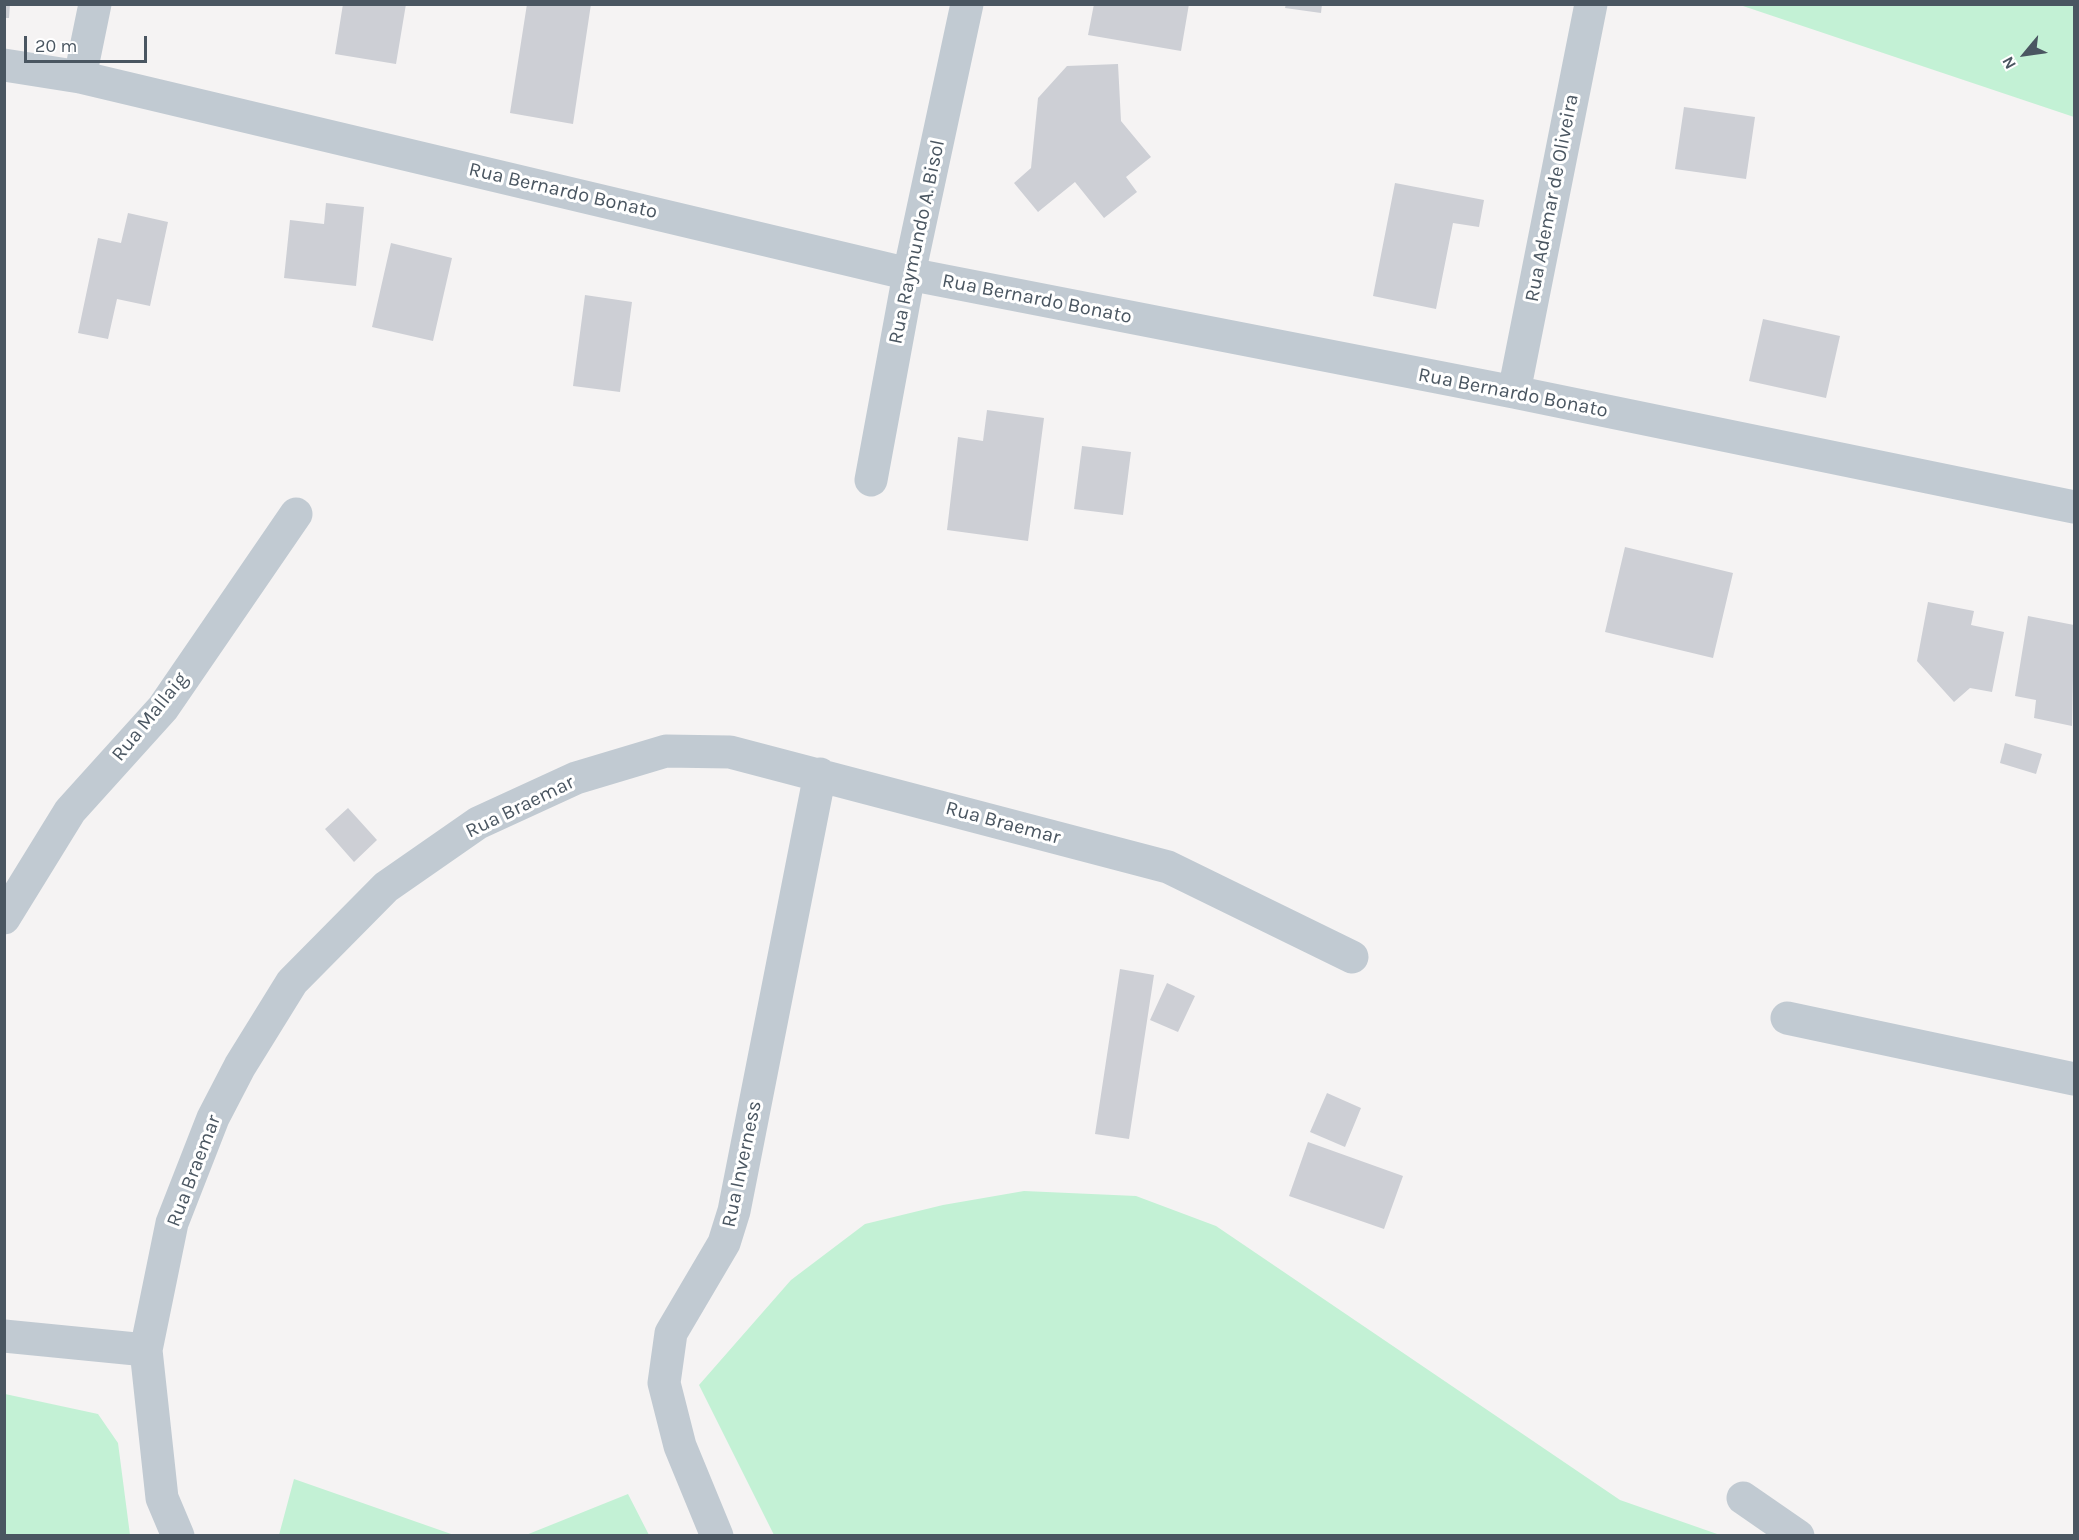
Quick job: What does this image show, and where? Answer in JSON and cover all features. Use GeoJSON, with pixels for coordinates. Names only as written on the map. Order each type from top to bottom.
{"type":"FeatureCollection","features":[{"type":"Feature","properties":{"kind":"street"},"geometry":{"type":"LineString","coordinates":[[80,77],[95,4]]}},
{"type":"Feature","properties":{"kind":"street","name":"Rua Raymundo A. Bisol"},"geometry":{"type":"LineString","coordinates":[[871,480],[909,273],[967,4]]}},
{"type":"Feature","properties":{"kind":"street","name":"Rua Ademar de Oliveira"},"geometry":{"type":"LineString","coordinates":[[1514,393],[1591,4]]}},
{"type":"Feature","properties":{"kind":"street","name":"Rua Bernardo Bonato"},"geometry":{"type":"LineString","coordinates":[[4,65],[80,77],[909,273],[2074,507]]}},
{"type":"Feature","properties":{"kind":"street","name":"Rua Mallaig"},"geometry":{"type":"LineString","coordinates":[[4,918],[70,811],[163,708],[296,514]]}},
{"type":"Feature","properties":{"kind":"street","name":"Rua Braemar"},"geometry":{"type":"LineString","coordinates":[[177,1536],[162,1498],[146,1350],[172,1222],[213,1118],[240,1066],[292,982],[386,887],[477,823],[576,778],[666,751],[730,752],[1168,867],[1352,957]]}},
{"type":"Feature","properties":{"kind":"street","name":"Rua Inverness"},"geometry":{"type":"LineString","coordinates":[[717,1536],[680,1446],[664,1383],[671,1333],[724,1243],[734,1211],[820,774]]}},
{"type":"Feature","properties":{"kind":"street"},"geometry":{"type":"LineString","coordinates":[[1786,1018],[2074,1079]]}},
{"type":"Feature","properties":{"kind":"street"},"geometry":{"type":"LineString","coordinates":[[4,1336],[146,1350]]}},
{"type":"Feature","properties":{"kind":"street"},"geometry":{"type":"LineString","coordinates":[[1743,1498],[1798,1536]]}},
{"type":"Feature","properties":{"kind":"green space"},"geometry":{"type":"Polygon","coordinates":[[[1740,5],[2074,5],[2074,117],[1740,5]]]}},
{"type":"Feature","properties":{"kind":"green space"},"geometry":{"type":"Polygon","coordinates":[[[1024,1191],[1136,1196],[1216,1226],[1620,1500],[1720,1535],[774,1535],[699,1385],[791,1280],[865,1224],[943,1205],[1024,1191]]]}},
{"type":"Feature","properties":{"kind":"green space"},"geometry":{"type":"Polygon","coordinates":[[[5,1394],[98,1414],[118,1443],[130,1535],[5,1535],[5,1394]]]}},
{"type":"Feature","properties":{"kind":"green space"},"geometry":{"type":"Polygon","coordinates":[[[294,1479],[454,1535],[279,1535],[294,1479]]]}},
{"type":"Feature","properties":{"kind":"green space"},"geometry":{"type":"Polygon","coordinates":[[[628,1494],[649,1535],[526,1535],[628,1494]]]}},
{"type":"Feature","properties":{"kind":"building"},"geometry":{"type":"Polygon","coordinates":[[[4,4],[10,4],[9,18],[4,18],[4,4]]]}},
{"type":"Feature","properties":{"kind":"building"},"geometry":{"type":"Polygon","coordinates":[[[343,4],[406,4],[396,64],[335,54],[343,4]]]}},
{"type":"Feature","properties":{"kind":"building"},"geometry":{"type":"Polygon","coordinates":[[[527,4],[591,4],[573,124],[510,113],[527,4]]]}},
{"type":"Feature","properties":{"kind":"building"},"geometry":{"type":"Polygon","coordinates":[[[1094,4],[1189,4],[1181,51],[1088,35],[1094,4]]]}},
{"type":"Feature","properties":{"kind":"building"},"geometry":{"type":"Polygon","coordinates":[[[1286,4],[1322,4],[1321,13],[1285,8],[1286,4]]]}},
{"type":"Feature","properties":{"kind":"building"},"geometry":{"type":"Polygon","coordinates":[[[1118,64],[1121,121],[1151,157],[1126,177],[1137,192],[1104,218],[1075,182],[1038,212],[1014,183],[1031,168],[1038,98],[1067,66],[1118,64]]]}},
{"type":"Feature","properties":{"kind":"building"},"geometry":{"type":"Polygon","coordinates":[[[1684,107],[1755,117],[1746,179],[1675,169],[1684,107]]]}},
{"type":"Feature","properties":{"kind":"building"},"geometry":{"type":"Polygon","coordinates":[[[1395,183],[1484,200],[1479,227],[1453,223],[1436,309],[1373,296],[1395,183]]]}},
{"type":"Feature","properties":{"kind":"building"},"geometry":{"type":"Polygon","coordinates":[[[326,203],[364,207],[356,286],[284,278],[290,220],[324,224],[326,203]]]}},
{"type":"Feature","properties":{"kind":"building"},"geometry":{"type":"Polygon","coordinates":[[[128,213],[168,222],[150,306],[117,299],[108,339],[78,333],[98,238],[121,243],[128,213]]]}},
{"type":"Feature","properties":{"kind":"building"},"geometry":{"type":"Polygon","coordinates":[[[391,243],[452,258],[433,341],[372,327],[391,243]]]}},
{"type":"Feature","properties":{"kind":"building"},"geometry":{"type":"Polygon","coordinates":[[[585,295],[632,302],[620,392],[573,386],[585,295]]]}},
{"type":"Feature","properties":{"kind":"building"},"geometry":{"type":"Polygon","coordinates":[[[1763,319],[1840,336],[1826,398],[1749,381],[1763,319]]]}},
{"type":"Feature","properties":{"kind":"building"},"geometry":{"type":"Polygon","coordinates":[[[987,410],[1044,418],[1028,541],[947,530],[958,437],[983,441],[987,410]]]}},
{"type":"Feature","properties":{"kind":"building"},"geometry":{"type":"Polygon","coordinates":[[[1082,446],[1131,452],[1123,515],[1074,509],[1082,446]]]}},
{"type":"Feature","properties":{"kind":"building"},"geometry":{"type":"Polygon","coordinates":[[[1625,547],[1733,573],[1713,658],[1605,632],[1625,547]]]}},
{"type":"Feature","properties":{"kind":"building"},"geometry":{"type":"Polygon","coordinates":[[[1928,602],[1974,611],[1971,625],[2004,632],[1992,692],[1970,688],[1954,702],[1917,661],[1928,602]]]}},
{"type":"Feature","properties":{"kind":"building"},"geometry":{"type":"Polygon","coordinates":[[[2028,616],[2074,625],[2072,726],[2034,718],[2036,700],[2015,696],[2028,616]]]}},
{"type":"Feature","properties":{"kind":"building"},"geometry":{"type":"Polygon","coordinates":[[[2005,743],[2042,754],[2036,774],[2000,763],[2005,743]]]}},
{"type":"Feature","properties":{"kind":"building"},"geometry":{"type":"Polygon","coordinates":[[[348,808],[377,840],[354,862],[325,829],[348,808]]]}},
{"type":"Feature","properties":{"kind":"building"},"geometry":{"type":"Polygon","coordinates":[[[1120,969],[1154,975],[1129,1139],[1095,1134],[1120,969]]]}},
{"type":"Feature","properties":{"kind":"building"},"geometry":{"type":"Polygon","coordinates":[[[1167,983],[1195,996],[1178,1032],[1150,1020],[1167,983]]]}},
{"type":"Feature","properties":{"kind":"building"},"geometry":{"type":"Polygon","coordinates":[[[1327,1093],[1361,1108],[1345,1147],[1310,1132],[1327,1093]]]}},
{"type":"Feature","properties":{"kind":"building"},"geometry":{"type":"Polygon","coordinates":[[[1308,1142],[1403,1176],[1384,1229],[1289,1196],[1308,1142]]]}}]}
